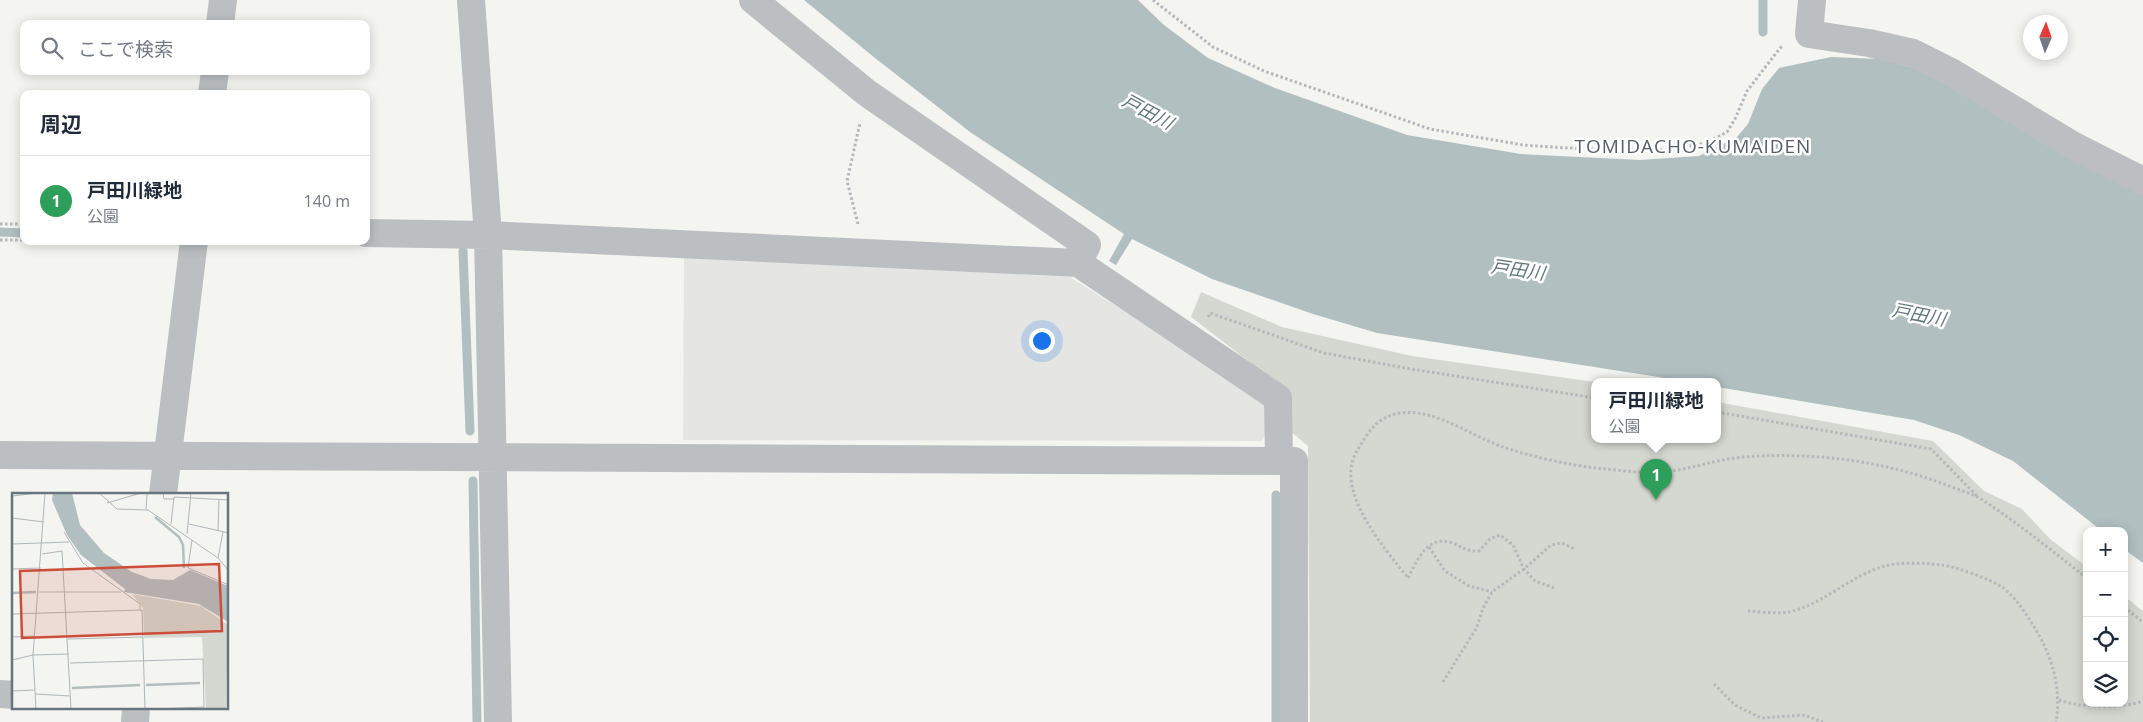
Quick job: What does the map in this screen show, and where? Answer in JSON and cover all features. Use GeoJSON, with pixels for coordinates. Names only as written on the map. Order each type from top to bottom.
{"type":"FeatureCollection","features":[{"type":"Feature","properties":{"kind":"street"},"geometry":{"type":"LineString","coordinates":[[220,20],[223,0]]}},
{"type":"Feature","properties":{"kind":"street"},"geometry":{"type":"LineString","coordinates":[[472,0],[488,234],[498,722]]}},
{"type":"Feature","properties":{"kind":"street"},"geometry":{"type":"LineString","coordinates":[[753,0],[867,93],[1087,245],[1078,263]]}},
{"type":"Feature","properties":{"kind":"street"},"geometry":{"type":"LineString","coordinates":[[1812,0],[1809,34],[1869,43],[1913,53],[1950,72],[2074,146],[2143,180]]}},
{"type":"Feature","properties":{"kind":"street"},"geometry":{"type":"LineString","coordinates":[[213,90],[214,75]]}},
{"type":"Feature","properties":{"kind":"street"},"geometry":{"type":"LineString","coordinates":[[370,233],[488,234],[1078,263],[1278,398],[1279,460]]}},
{"type":"Feature","properties":{"kind":"street"},"geometry":{"type":"LineString","coordinates":[[163,493],[194,245]]}},
{"type":"Feature","properties":{"kind":"street"},"geometry":{"type":"LineString","coordinates":[[0,455],[1294,461],[1294,722]]}},
{"type":"Feature","properties":{"kind":"path"},"geometry":{"type":"LineString","coordinates":[[1153,0],[1213,47],[1264,72],[1430,129],[1522,145],[1567,148],[1668,150],[1706,143],[1727,132],[1747,91],[1780,48],[1809,34]]}},
{"type":"Feature","properties":{"kind":"path"},"geometry":{"type":"LineString","coordinates":[[865,253],[847,181],[867,93]]}},
{"type":"Feature","properties":{"kind":"path"},"geometry":{"type":"LineString","coordinates":[[0,224],[20,224]]}},
{"type":"Feature","properties":{"kind":"path"},"geometry":{"type":"LineString","coordinates":[[0,240],[20,240]]}},
{"type":"Feature","properties":{"kind":"path"},"geometry":{"type":"LineString","coordinates":[[1196,343],[1210,313],[1324,353],[1410,369],[1591,397]]}},
{"type":"Feature","properties":{"kind":"path"},"geometry":{"type":"LineString","coordinates":[[1554,588],[1535,581],[1524,569],[1513,545],[1500,535],[1490,539],[1479,551],[1469,552],[1449,542],[1438,541],[1422,552],[1408,578],[1375,536],[1359,507],[1350,470],[1353,458],[1365,438],[1380,421],[1400,413],[1422,414],[1503,447],[1551,460],[1593,467],[1638,472],[1666,472],[1730,458],[1786,454],[1837,458],[1916,474],[1979,498]]}},
{"type":"Feature","properties":{"kind":"path"},"geometry":{"type":"LineString","coordinates":[[1721,413],[1931,449],[1979,498],[2083,575]]}},
{"type":"Feature","properties":{"kind":"path"},"geometry":{"type":"LineString","coordinates":[[1443,682],[1477,627],[1492,592],[1524,569],[1551,545],[1562,543],[1575,549]]}},
{"type":"Feature","properties":{"kind":"path"},"geometry":{"type":"LineString","coordinates":[[1429,547],[1444,572],[1469,586],[1492,592]]}},
{"type":"Feature","properties":{"kind":"path"},"geometry":{"type":"LineString","coordinates":[[1748,611],[1789,612],[1818,601],[1859,577],[1886,566],[1943,565],[2001,587],[2022,607],[2048,653],[2055,674],[2059,700],[2056,722]]}},
{"type":"Feature","properties":{"kind":"path"},"geometry":{"type":"LineString","coordinates":[[2128,610],[2143,622]]}},
{"type":"Feature","properties":{"kind":"path"},"geometry":{"type":"LineString","coordinates":[[1714,684],[1735,705],[1761,718],[1804,715],[1823,722]]}},
{"type":"Feature","properties":{"kind":"path"},"geometry":{"type":"LineString","coordinates":[[2059,700],[2078,704],[2118,706],[2143,701]]}},
{"type":"Feature","properties":{"kind":"shaded area"},"geometry":{"type":"Polygon","coordinates":[[[684,256],[1070,277],[1207,363],[1267,406],[1266,433],[1262,441],[683,440],[684,256]]]}},
{"type":"Feature","properties":{"kind":"shaded area"},"geometry":{"type":"Polygon","coordinates":[[[1201,292],[1282,327],[1412,356],[1591,381],[1591,443],[1721,443],[1721,403],[1933,441],[1984,491],[2022,509],[2050,539],[2083,564],[2083,707],[2128,707],[2128,599],[2143,611],[2143,722],[1310,722],[1308,446],[1289,430],[1291,394],[1191,317],[1201,292]]]}},
{"type":"Feature","properties":{"kind":"water","name":"戸田川"},"geometry":{"type":"Polygon","coordinates":[[[804,0],[1138,0],[1164,25],[1208,58],[1275,88],[1407,135],[1521,154],[1640,160],[1699,156],[1737,137],[1748,124],[1762,89],[1779,68],[1831,57],[1880,59],[1915,68],[1948,83],[2143,195],[2143,563],[2128,552],[2128,527],[2097,527],[2013,461],[1959,435],[1914,420],[1721,388],[1721,378],[1665,378],[1377,333],[1313,314],[1212,279],[1132,239],[1116,265],[1109,261],[1124,234],[970,132],[804,0]]]}},
{"type":"Feature","properties":{"kind":"waterway"},"geometry":{"type":"LineString","coordinates":[[1763,0],[1763,32]]}},
{"type":"Feature","properties":{"kind":"waterway"},"geometry":{"type":"LineString","coordinates":[[0,232],[20,233]]}},
{"type":"Feature","properties":{"kind":"waterway"},"geometry":{"type":"LineString","coordinates":[[463,251],[470,431]]}},
{"type":"Feature","properties":{"kind":"waterway"},"geometry":{"type":"LineString","coordinates":[[473,481],[477,722]]}},
{"type":"Feature","properties":{"kind":"waterway"},"geometry":{"type":"LineString","coordinates":[[1276,495],[1276,722]]}},
{"type":"Feature","properties":{"kind":"place","name":"戸田川緑地"},"geometry":{"type":"Point","coordinates":[1656,500]}},
{"type":"Feature","properties":{"kind":"district","name":"TOMIDACHO-KUMAIDEN"},"geometry":{"type":"Point","coordinates":[1693,146]}}]}
